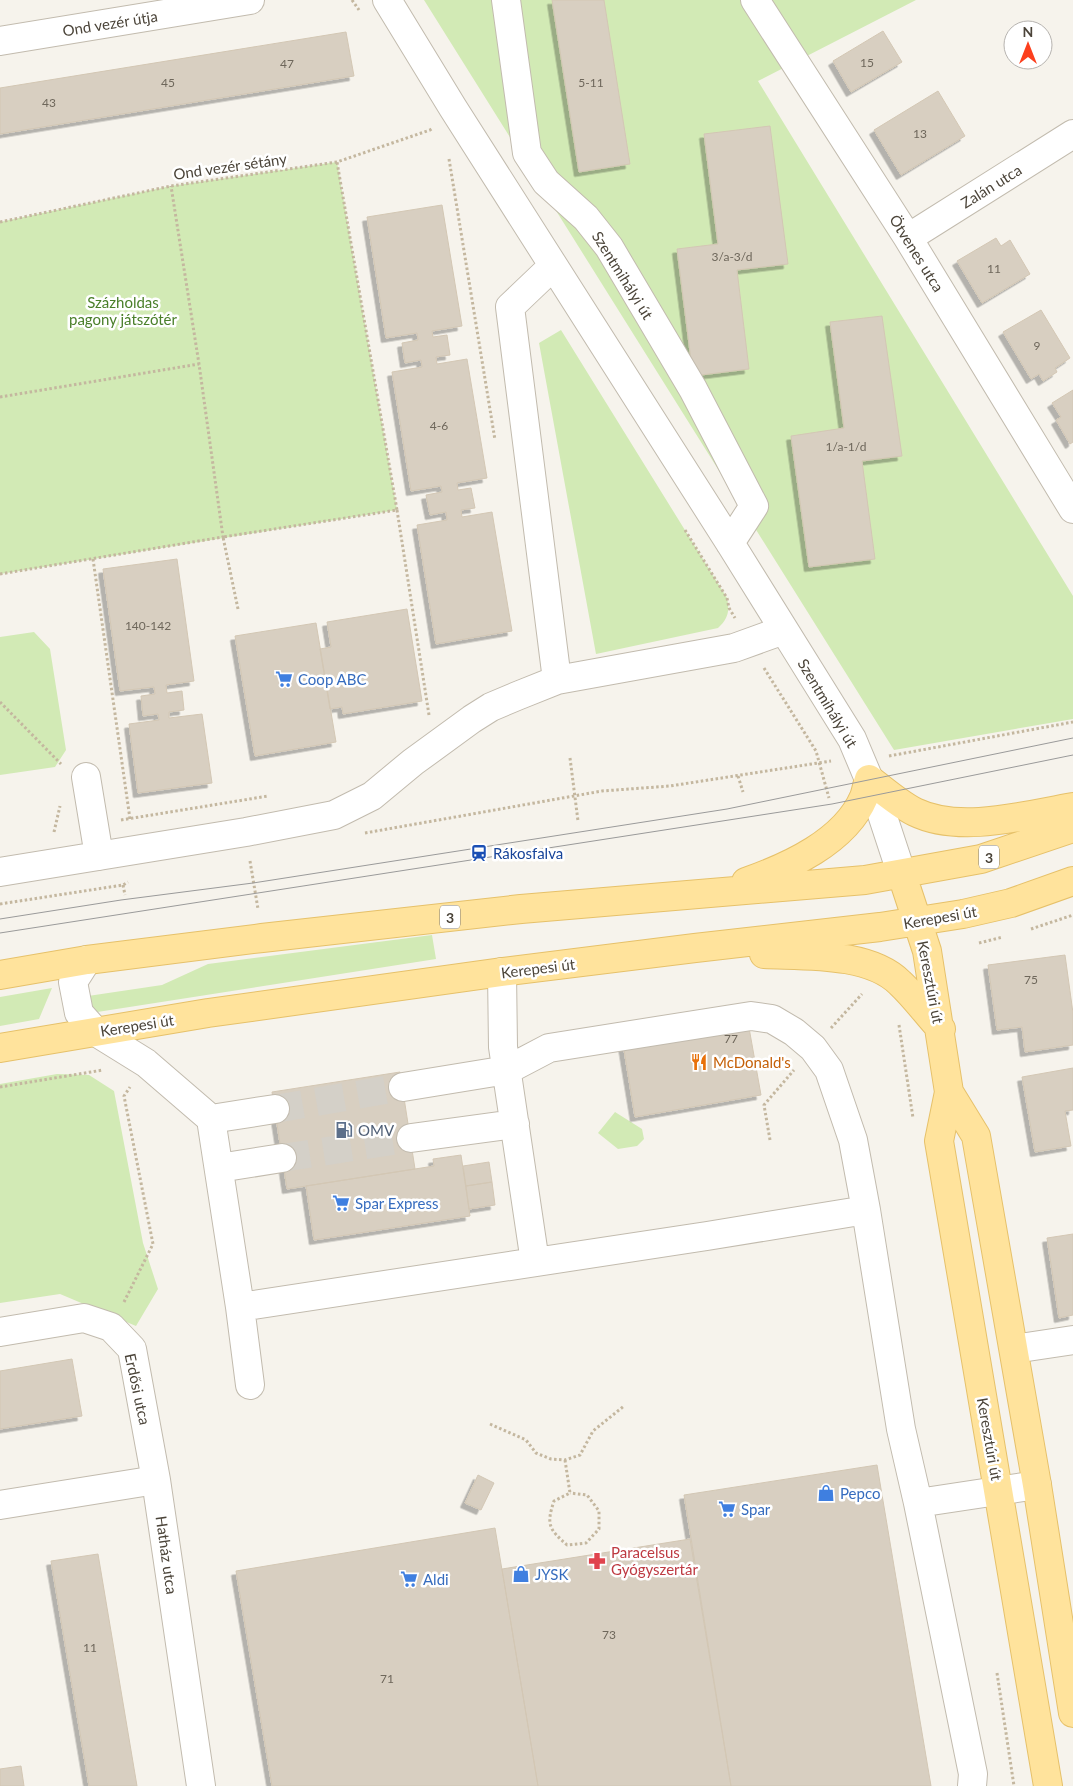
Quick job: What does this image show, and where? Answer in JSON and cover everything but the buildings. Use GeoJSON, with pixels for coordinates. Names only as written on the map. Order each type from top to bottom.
{"type":"FeatureCollection","features":[{"type":"Feature","properties":{"kind":"main road"},"geometry":{"type":"LineString","coordinates":[[864,768],[915,812],[936,820],[965,822],[989,820],[1073,806]]}},
{"type":"Feature","properties":{"kind":"main road"},"geometry":{"type":"LineString","coordinates":[[712,893],[770,873],[810,853],[838,834],[863,799],[864,768]]}},
{"type":"Feature","properties":{"kind":"main road","name":"3"},"geometry":{"type":"LineString","coordinates":[[0,975],[86,960],[521,909],[865,880],[902,875],[981,859],[1073,828]]}},
{"type":"Feature","properties":{"kind":"main road","name":"Keresztúri út"},"geometry":{"type":"LineString","coordinates":[[902,875],[927,951],[941,1029],[950,1092],[939,1141],[1048,1786]]}},
{"type":"Feature","properties":{"kind":"main road","name":"Kerepesi út"},"geometry":{"type":"LineString","coordinates":[[0,1048],[208,1013],[502,972],[845,932],[963,914],[1011,903],[1073,880]]}},
{"type":"Feature","properties":{"kind":"main road"},"geometry":{"type":"LineString","coordinates":[[695,948],[849,960],[879,968],[900,982],[941,1029]]}},
{"type":"Feature","properties":{"kind":"main road","name":"Keresztúri út"},"geometry":{"type":"LineString","coordinates":[[950,1092],[976,1136],[1037,1485],[1073,1713]]}},
{"type":"Feature","properties":{"kind":"street","name":"Ond vezér útja"},"geometry":{"type":"LineString","coordinates":[[0,41],[250,0]]}},
{"type":"Feature","properties":{"kind":"street","name":"Szentmihályi út"},"geometry":{"type":"LineString","coordinates":[[387,0],[453,108],[852,739],[902,875]]}},
{"type":"Feature","properties":{"kind":"street","name":"Szentmihályi út"},"geometry":{"type":"LineString","coordinates":[[506,0],[527,153],[546,182],[586,218],[609,247],[693,389],[754,506],[730,544]]}},
{"type":"Feature","properties":{"kind":"street","name":"Ötvenes utca"},"geometry":{"type":"LineString","coordinates":[[755,0],[908,238],[1073,509]]}},
{"type":"Feature","properties":{"kind":"street","name":"Zalán utca"},"geometry":{"type":"LineString","coordinates":[[908,238],[1073,134]]}},
{"type":"Feature","properties":{"kind":"street"},"geometry":{"type":"LineString","coordinates":[[553,266],[510,307],[557,680]]}},
{"type":"Feature","properties":{"kind":"street"},"geometry":{"type":"LineString","coordinates":[[0,872],[334,815],[372,796],[413,762],[491,707],[557,680],[734,648],[784,630]]}},
{"type":"Feature","properties":{"kind":"street"},"geometry":{"type":"LineString","coordinates":[[75,771],[94,825],[99,856]]}},
{"type":"Feature","properties":{"kind":"street"},"geometry":{"type":"LineString","coordinates":[[86,960],[73,982],[79,1013],[96,1032],[146,1063],[211,1119],[250,1385]]}},
{"type":"Feature","properties":{"kind":"street"},"geometry":{"type":"LineString","coordinates":[[502,972],[503,1047],[535,1262]]}},
{"type":"Feature","properties":{"kind":"street"},"geometry":{"type":"LineString","coordinates":[[403,1087],[507,1070],[550,1048],[751,1016],[772,1019],[794,1032],[813,1048],[829,1070],[853,1140],[901,1429],[918,1503],[973,1774],[972,1786]]}},
{"type":"Feature","properties":{"kind":"street"},"geometry":{"type":"LineString","coordinates":[[211,1119],[274,1109]]}},
{"type":"Feature","properties":{"kind":"street"},"geometry":{"type":"LineString","coordinates":[[411,1138],[515,1124]]}},
{"type":"Feature","properties":{"kind":"street"},"geometry":{"type":"LineString","coordinates":[[219,1168],[282,1158]]}},
{"type":"Feature","properties":{"kind":"street"},"geometry":{"type":"LineString","coordinates":[[240,1307],[866,1210]]}},
{"type":"Feature","properties":{"kind":"street","name":"Erdősi utca"},"geometry":{"type":"LineString","coordinates":[[0,1332],[84,1318],[111,1327],[132,1349],[156,1480]]}},
{"type":"Feature","properties":{"kind":"street"},"geometry":{"type":"LineString","coordinates":[[1014,1349],[1073,1340]]}},
{"type":"Feature","properties":{"kind":"street"},"geometry":{"type":"LineString","coordinates":[[0,1505],[156,1480]]}},
{"type":"Feature","properties":{"kind":"street","name":"Hatház utca"},"geometry":{"type":"LineString","coordinates":[[156,1480],[201,1786]]}},
{"type":"Feature","properties":{"kind":"street"},"geometry":{"type":"LineString","coordinates":[[918,1503],[1037,1485]]}},
{"type":"Feature","properties":{"kind":"path","name":"Ond vezér sétány"},"geometry":{"type":"LineString","coordinates":[[0,222],[171,186],[337,162],[430,130],[453,108]]}},
{"type":"Feature","properties":{"kind":"path"},"geometry":{"type":"LineString","coordinates":[[449,159],[496,443]]}},
{"type":"Feature","properties":{"kind":"path"},"geometry":{"type":"LineString","coordinates":[[337,162],[397,510],[431,723]]}},
{"type":"Feature","properties":{"kind":"path"},"geometry":{"type":"LineString","coordinates":[[171,186],[200,364],[224,537],[238,609]]}},
{"type":"Feature","properties":{"kind":"path"},"geometry":{"type":"LineString","coordinates":[[0,397],[200,364]]}},
{"type":"Feature","properties":{"kind":"path"},"geometry":{"type":"LineString","coordinates":[[0,574],[397,510]]}},
{"type":"Feature","properties":{"kind":"path"},"geometry":{"type":"LineString","coordinates":[[93,558],[130,819]]}},
{"type":"Feature","properties":{"kind":"path"},"geometry":{"type":"LineString","coordinates":[[727,617],[729,608],[816,751],[832,804]]}},
{"type":"Feature","properties":{"kind":"path"},"geometry":{"type":"LineString","coordinates":[[0,702],[75,771]]}},
{"type":"Feature","properties":{"kind":"path"},"geometry":{"type":"LineString","coordinates":[[364,834],[602,791],[670,786],[820,762],[864,768],[886,756],[1073,722]]}},
{"type":"Feature","properties":{"kind":"path"},"geometry":{"type":"LineString","coordinates":[[570,758],[578,821]]}},
{"type":"Feature","properties":{"kind":"path"},"geometry":{"type":"LineString","coordinates":[[738,776],[743,792]]}},
{"type":"Feature","properties":{"kind":"path"},"geometry":{"type":"LineString","coordinates":[[45,833],[270,796]]}},
{"type":"Feature","properties":{"kind":"path"},"geometry":{"type":"LineString","coordinates":[[0,904],[123,885],[130,881]]}},
{"type":"Feature","properties":{"kind":"path"},"geometry":{"type":"LineString","coordinates":[[123,885],[125,895]]}},
{"type":"Feature","properties":{"kind":"path"},"geometry":{"type":"LineString","coordinates":[[0,1087],[146,1063]]}},
{"type":"Feature","properties":{"kind":"path"},"geometry":{"type":"LineString","coordinates":[[111,1327],[153,1244],[124,1096],[146,1063]]}},
{"type":"Feature","properties":{"kind":"path"},"geometry":{"type":"LineString","coordinates":[[490,1424],[526,1440],[536,1453],[551,1459],[565,1460],[580,1455],[593,1431],[624,1406]]}},
{"type":"Feature","properties":{"kind":"path"},"geometry":{"type":"LineString","coordinates":[[565,1460],[570,1494]]}},
{"type":"Feature","properties":{"kind":"path"},"geometry":{"type":"LineString","coordinates":[[570,1494],[587,1495],[598,1511],[599,1529],[586,1544],[567,1545],[553,1533],[549,1517],[554,1501],[570,1494]]}},
{"type":"Feature","properties":{"kind":"green space"},"geometry":{"type":"Polygon","coordinates":[[[424,0],[916,0],[758,81],[1073,596],[1073,719],[894,750],[424,0]]]}},
{"type":"Feature","properties":{"kind":"green space","name":"Százholdas pagony játszótér"},"geometry":{"type":"Polygon","coordinates":[[[337,162],[397,510],[0,574],[0,222],[171,186],[337,162]]]}},
{"type":"Feature","properties":{"kind":"green space"},"geometry":{"type":"Polygon","coordinates":[[[561,330],[727,598],[727,614],[718,628],[596,654],[539,343],[561,330]]]}},
{"type":"Feature","properties":{"kind":"green space"},"geometry":{"type":"Polygon","coordinates":[[[34,632],[50,649],[66,750],[55,767],[0,775],[0,637],[34,632]]]}},
{"type":"Feature","properties":{"kind":"green space"},"geometry":{"type":"Polygon","coordinates":[[[432,935],[436,959],[91,1013],[88,996],[162,985],[208,964],[432,935]]]}},
{"type":"Feature","properties":{"kind":"green space"},"geometry":{"type":"Polygon","coordinates":[[[52,988],[39,1019],[0,1026],[0,997],[52,988]]]}},
{"type":"Feature","properties":{"kind":"green space"},"geometry":{"type":"Polygon","coordinates":[[[57,1074],[89,1075],[114,1091],[143,1243],[158,1289],[136,1326],[60,1294],[0,1303],[0,1084],[57,1074]]]}},
{"type":"Feature","properties":{"kind":"green space"},"geometry":{"type":"Polygon","coordinates":[[[615,1112],[642,1129],[644,1139],[637,1146],[618,1149],[598,1133],[615,1112]]]}},
{"type":"Feature","properties":{"kind":"tunnel"},"geometry":{"type":"LineString","coordinates":[[275,1109],[403,1087]]}},
{"type":"Feature","properties":{"kind":"tunnel"},"geometry":{"type":"LineString","coordinates":[[282,1158],[411,1138]]}},
{"type":"Feature","properties":{"kind":"tram line"},"geometry":{"type":"LineString","coordinates":[[0,919],[121,900],[253,883],[727,809],[1073,738]]}},
{"type":"Feature","properties":{"kind":"tram line"},"geometry":{"type":"LineString","coordinates":[[0,933],[832,804],[1073,755]]}},
{"type":"Feature","properties":{"kind":"place","name":"Coop ABC"},"geometry":{"type":"Point","coordinates":[284,679]}},
{"type":"Feature","properties":{"kind":"place","name":"Rákosfalva"},"geometry":{"type":"Point","coordinates":[479,853]}},
{"type":"Feature","properties":{"kind":"place","name":"McDonald's"},"geometry":{"type":"Point","coordinates":[699,1062]}},
{"type":"Feature","properties":{"kind":"place","name":"OMV"},"geometry":{"type":"Point","coordinates":[344,1130]}},
{"type":"Feature","properties":{"kind":"place","name":"Spar Express"},"geometry":{"type":"Point","coordinates":[341,1203]}},
{"type":"Feature","properties":{"kind":"place","name":"Pepco"},"geometry":{"type":"Point","coordinates":[826,1493]}},
{"type":"Feature","properties":{"kind":"place","name":"Spar"},"geometry":{"type":"Point","coordinates":[727,1509]}},
{"type":"Feature","properties":{"kind":"place","name":"Paracelsus Gyógyszertár"},"geometry":{"type":"Point","coordinates":[597,1561]}},
{"type":"Feature","properties":{"kind":"place","name":"JYSK"},"geometry":{"type":"Point","coordinates":[521,1574]}},
{"type":"Feature","properties":{"kind":"place","name":"Aldi"},"geometry":{"type":"Point","coordinates":[409,1579]}}]}
